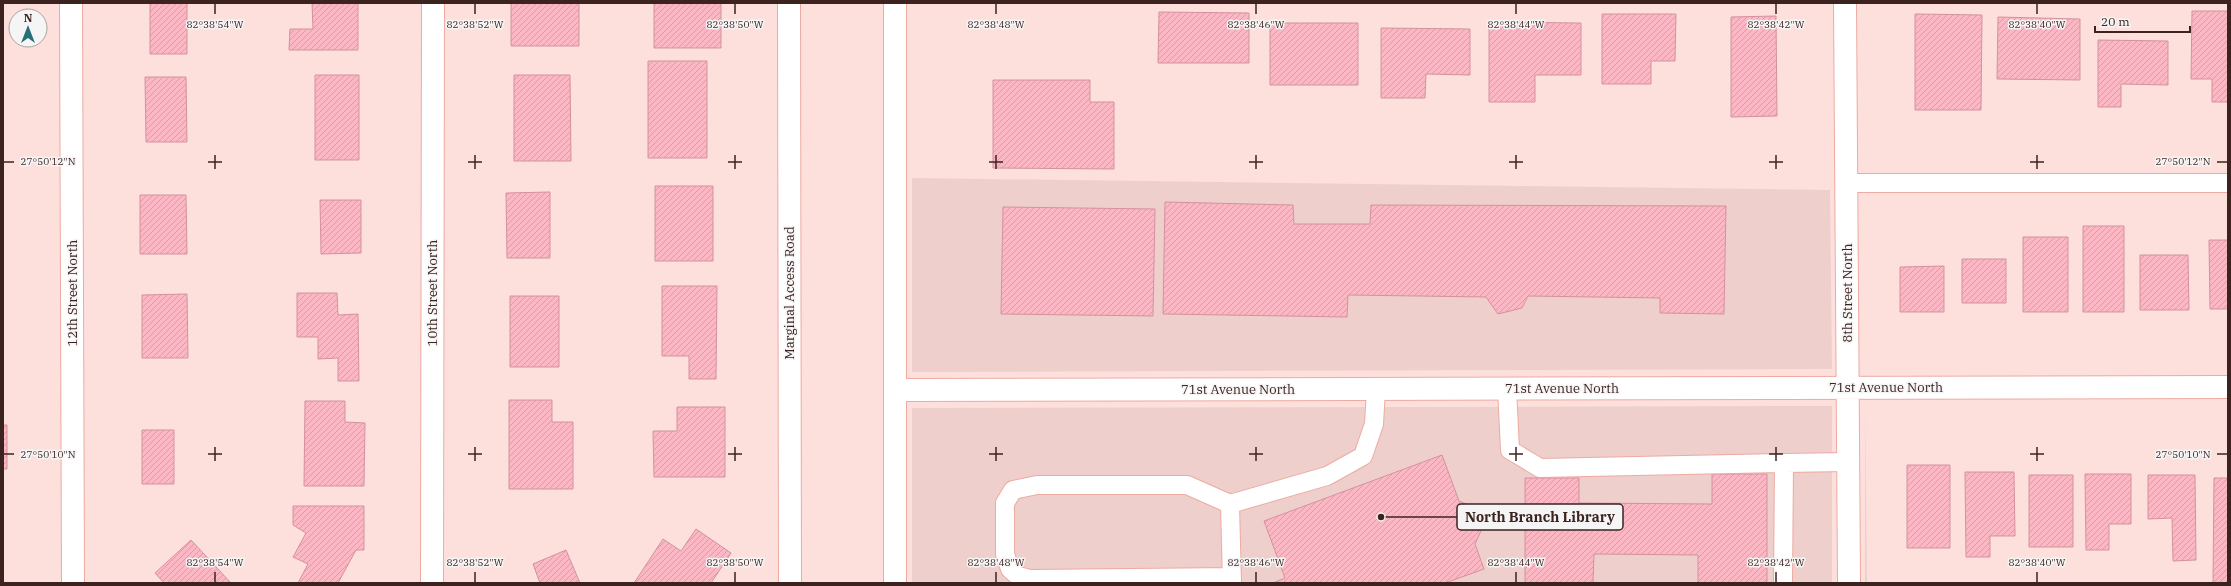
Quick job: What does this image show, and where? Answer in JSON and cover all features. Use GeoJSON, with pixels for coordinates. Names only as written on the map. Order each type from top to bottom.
{"type":"FeatureCollection","features":[{"type":"Feature","properties":{"kind":"street","name":"12th Street North"},"geometry":{"type":"LineString","coordinates":[[71,3],[73,583]]}},
{"type":"Feature","properties":{"kind":"street","name":"10th Street North"},"geometry":{"type":"LineString","coordinates":[[432,583],[433,3]]}},
{"type":"Feature","properties":{"kind":"street","name":"Marginal Access Road"},"geometry":{"type":"LineString","coordinates":[[789,3],[790,583]]}},
{"type":"Feature","properties":{"kind":"street"},"geometry":{"type":"LineString","coordinates":[[895,3],[895,583]]}},
{"type":"Feature","properties":{"kind":"street","name":"8th Street North"},"geometry":{"type":"LineString","coordinates":[[1845,3],[1849,583]]}},
{"type":"Feature","properties":{"kind":"street","name":"71st Avenue North"},"geometry":{"type":"LineString","coordinates":[[896,390],[2228,387]]}},
{"type":"Feature","properties":{"kind":"lane"},"geometry":{"type":"LineString","coordinates":[[1847,184],[2228,183]]}},
{"type":"Feature","properties":{"kind":"lane"},"geometry":{"type":"LineString","coordinates":[[1506,388],[1510,450],[1540,468],[1848,462]]}},
{"type":"Feature","properties":{"kind":"lane"},"geometry":{"type":"LineString","coordinates":[[1230,504],[1232,580],[1030,579],[1018,576],[1010,569],[1005,554],[1005,503],[1013,490],[1037,485],[1187,485],[1230,504],[1327,476],[1363,456],[1374,424],[1376,389]]}},
{"type":"Feature","properties":{"kind":"lane"},"geometry":{"type":"LineString","coordinates":[[1783,583],[1784,463]]}},
{"type":"Feature","properties":{"kind":"shaded area"},"geometry":{"type":"Polygon","coordinates":[[[912,178],[1830,190],[1832,369],[912,372],[912,178]]]}},
{"type":"Feature","properties":{"kind":"shaded area"},"geometry":{"type":"Polygon","coordinates":[[[1832,406],[1832,583],[912,583],[912,408],[1832,406]]]}},
{"type":"Feature","properties":{"kind":"shaded area"},"geometry":{"type":"Polygon","coordinates":[[[1865,406],[1867,583],[1865,583],[1865,406]]]}},
{"type":"Feature","properties":{"kind":"building"},"geometry":{"type":"Polygon","coordinates":[[[150,3],[187,3],[187,54],[150,54],[150,3]]]}},
{"type":"Feature","properties":{"kind":"building"},"geometry":{"type":"Polygon","coordinates":[[[312,3],[358,3],[358,50],[289,50],[290,29],[313,29],[312,3]]]}},
{"type":"Feature","properties":{"kind":"building"},"geometry":{"type":"Polygon","coordinates":[[[511,3],[579,3],[579,46],[511,46],[511,3]]]}},
{"type":"Feature","properties":{"kind":"building"},"geometry":{"type":"Polygon","coordinates":[[[654,3],[721,3],[721,48],[654,48],[654,3]]]}},
{"type":"Feature","properties":{"kind":"building"},"geometry":{"type":"Polygon","coordinates":[[[2192,11],[2228,11],[2228,102],[2212,102],[2212,79],[2191,79],[2192,11]]]}},
{"type":"Feature","properties":{"kind":"building"},"geometry":{"type":"Polygon","coordinates":[[[1159,12],[1249,13],[1249,63],[1158,63],[1159,12]]]}},
{"type":"Feature","properties":{"kind":"building"},"geometry":{"type":"Polygon","coordinates":[[[1602,14],[1676,14],[1675,61],[1651,61],[1651,84],[1602,84],[1602,14]]]}},
{"type":"Feature","properties":{"kind":"building"},"geometry":{"type":"Polygon","coordinates":[[[1915,14],[1982,15],[1981,110],[1915,110],[1915,14]]]}},
{"type":"Feature","properties":{"kind":"building"},"geometry":{"type":"Polygon","coordinates":[[[1776,16],[1777,116],[1731,117],[1731,17],[1776,16]]]}},
{"type":"Feature","properties":{"kind":"building"},"geometry":{"type":"Polygon","coordinates":[[[1998,17],[2080,19],[2080,80],[1997,79],[1998,17]]]}},
{"type":"Feature","properties":{"kind":"building"},"geometry":{"type":"Polygon","coordinates":[[[1489,22],[1581,23],[1581,75],[1535,75],[1535,102],[1489,102],[1489,22]]]}},
{"type":"Feature","properties":{"kind":"building"},"geometry":{"type":"Polygon","coordinates":[[[1270,23],[1358,23],[1358,85],[1270,85],[1270,23]]]}},
{"type":"Feature","properties":{"kind":"building"},"geometry":{"type":"Polygon","coordinates":[[[1381,28],[1470,29],[1470,75],[1426,74],[1425,98],[1381,98],[1381,28]]]}},
{"type":"Feature","properties":{"kind":"building"},"geometry":{"type":"Polygon","coordinates":[[[2098,40],[2168,41],[2168,85],[2121,84],[2121,107],[2098,107],[2098,40]]]}},
{"type":"Feature","properties":{"kind":"building"},"geometry":{"type":"Polygon","coordinates":[[[648,61],[707,61],[707,158],[648,158],[648,61]]]}},
{"type":"Feature","properties":{"kind":"building"},"geometry":{"type":"Polygon","coordinates":[[[315,75],[359,75],[359,160],[315,160],[315,75]]]}},
{"type":"Feature","properties":{"kind":"building"},"geometry":{"type":"Polygon","coordinates":[[[514,75],[570,75],[571,161],[514,161],[514,75]]]}},
{"type":"Feature","properties":{"kind":"building"},"geometry":{"type":"Polygon","coordinates":[[[145,77],[186,77],[187,142],[146,142],[145,77]]]}},
{"type":"Feature","properties":{"kind":"building"},"geometry":{"type":"Polygon","coordinates":[[[993,80],[1090,80],[1090,102],[1114,102],[1114,169],[993,168],[993,80]]]}},
{"type":"Feature","properties":{"kind":"building"},"geometry":{"type":"Polygon","coordinates":[[[655,186],[713,186],[713,261],[655,261],[655,186]]]}},
{"type":"Feature","properties":{"kind":"building"},"geometry":{"type":"Polygon","coordinates":[[[550,192],[550,258],[507,258],[506,193],[550,192]]]}},
{"type":"Feature","properties":{"kind":"building"},"geometry":{"type":"Polygon","coordinates":[[[140,195],[186,195],[187,254],[140,254],[140,195]]]}},
{"type":"Feature","properties":{"kind":"building"},"geometry":{"type":"Polygon","coordinates":[[[320,200],[361,200],[361,253],[321,254],[320,200]]]}},
{"type":"Feature","properties":{"kind":"building"},"geometry":{"type":"Polygon","coordinates":[[[1165,202],[1293,205],[1294,224],[1370,224],[1371,205],[1726,206],[1724,314],[1660,313],[1660,298],[1528,296],[1522,308],[1498,314],[1486,297],[1348,295],[1347,317],[1163,314],[1165,202]]]}},
{"type":"Feature","properties":{"kind":"building"},"geometry":{"type":"Polygon","coordinates":[[[1003,207],[1155,209],[1153,316],[1001,314],[1003,207]]]}},
{"type":"Feature","properties":{"kind":"building"},"geometry":{"type":"Polygon","coordinates":[[[2083,226],[2124,226],[2124,312],[2083,312],[2083,226]]]}},
{"type":"Feature","properties":{"kind":"building"},"geometry":{"type":"Polygon","coordinates":[[[2023,237],[2068,237],[2068,312],[2023,312],[2023,237]]]}},
{"type":"Feature","properties":{"kind":"building"},"geometry":{"type":"Polygon","coordinates":[[[2209,240],[2228,240],[2228,309],[2210,309],[2209,240]]]}},
{"type":"Feature","properties":{"kind":"building"},"geometry":{"type":"Polygon","coordinates":[[[2140,255],[2188,255],[2189,310],[2140,310],[2140,255]]]}},
{"type":"Feature","properties":{"kind":"building"},"geometry":{"type":"Polygon","coordinates":[[[1962,259],[2006,259],[2006,303],[1962,303],[1962,259]]]}},
{"type":"Feature","properties":{"kind":"building"},"geometry":{"type":"Polygon","coordinates":[[[1944,266],[1944,312],[1900,312],[1900,267],[1944,266]]]}},
{"type":"Feature","properties":{"kind":"building"},"geometry":{"type":"Polygon","coordinates":[[[662,286],[717,286],[716,379],[689,379],[689,356],[662,356],[662,286]]]}},
{"type":"Feature","properties":{"kind":"building"},"geometry":{"type":"Polygon","coordinates":[[[297,293],[337,293],[338,315],[358,314],[359,381],[338,381],[338,358],[318,359],[318,337],[297,337],[297,293]]]}},
{"type":"Feature","properties":{"kind":"building"},"geometry":{"type":"Polygon","coordinates":[[[187,294],[188,358],[142,358],[142,295],[187,294]]]}},
{"type":"Feature","properties":{"kind":"building"},"geometry":{"type":"Polygon","coordinates":[[[510,296],[559,296],[559,367],[510,367],[510,296]]]}},
{"type":"Feature","properties":{"kind":"building"},"geometry":{"type":"Polygon","coordinates":[[[509,400],[552,400],[552,422],[573,422],[573,489],[509,489],[509,400]]]}},
{"type":"Feature","properties":{"kind":"building"},"geometry":{"type":"Polygon","coordinates":[[[305,401],[345,401],[345,422],[365,423],[364,486],[304,486],[305,401]]]}},
{"type":"Feature","properties":{"kind":"building"},"geometry":{"type":"Polygon","coordinates":[[[677,407],[725,407],[725,477],[654,477],[653,431],[677,431],[677,407]]]}},
{"type":"Feature","properties":{"kind":"building"},"geometry":{"type":"Polygon","coordinates":[[[3,425],[7,425],[7,469],[3,469],[3,425]]]}},
{"type":"Feature","properties":{"kind":"building"},"geometry":{"type":"Polygon","coordinates":[[[142,430],[174,430],[174,484],[142,484],[142,430]]]}},
{"type":"Feature","properties":{"kind":"building"},"geometry":{"type":"Polygon","coordinates":[[[1442,455],[1459,501],[1489,513],[1475,544],[1484,569],[1445,583],[1273,583],[1285,578],[1264,521],[1442,455]]]}},
{"type":"Feature","properties":{"kind":"building"},"geometry":{"type":"Polygon","coordinates":[[[1907,465],[1950,465],[1950,548],[1907,548],[1907,465]]]}},
{"type":"Feature","properties":{"kind":"building"},"geometry":{"type":"Polygon","coordinates":[[[1965,472],[2014,472],[2015,536],[1990,536],[1990,557],[1966,557],[1965,472]]]}},
{"type":"Feature","properties":{"kind":"building"},"geometry":{"type":"Polygon","coordinates":[[[1712,474],[1767,474],[1767,583],[1698,583],[1698,555],[1594,554],[1593,583],[1525,583],[1525,478],[1579,478],[1579,503],[1712,504],[1712,474]]]}},
{"type":"Feature","properties":{"kind":"building"},"geometry":{"type":"Polygon","coordinates":[[[2085,474],[2131,474],[2131,524],[2109,524],[2109,550],[2086,550],[2085,474]]]}},
{"type":"Feature","properties":{"kind":"building"},"geometry":{"type":"Polygon","coordinates":[[[2029,475],[2073,475],[2073,547],[2029,547],[2029,475]]]}},
{"type":"Feature","properties":{"kind":"building"},"geometry":{"type":"Polygon","coordinates":[[[2148,475],[2195,475],[2196,560],[2173,561],[2172,518],[2148,519],[2148,475]]]}},
{"type":"Feature","properties":{"kind":"building"},"geometry":{"type":"Polygon","coordinates":[[[2214,478],[2228,478],[2228,583],[2213,583],[2214,478]]]}},
{"type":"Feature","properties":{"kind":"building"},"geometry":{"type":"Polygon","coordinates":[[[293,506],[364,506],[364,550],[356,550],[338,583],[298,583],[308,564],[293,557],[306,533],[293,525],[293,506]]]}},
{"type":"Feature","properties":{"kind":"building"},"geometry":{"type":"Polygon","coordinates":[[[696,529],[731,553],[711,583],[634,583],[663,539],[681,551],[696,529]]]}},
{"type":"Feature","properties":{"kind":"building"},"geometry":{"type":"Polygon","coordinates":[[[191,540],[231,583],[164,583],[155,573],[191,540]]]}},
{"type":"Feature","properties":{"kind":"building"},"geometry":{"type":"Polygon","coordinates":[[[566,550],[580,583],[540,583],[533,564],[566,550]]]}},
{"type":"Feature","properties":{"kind":"place","name":"North Branch Library"},"geometry":{"type":"Point","coordinates":[1381,517]}}]}
